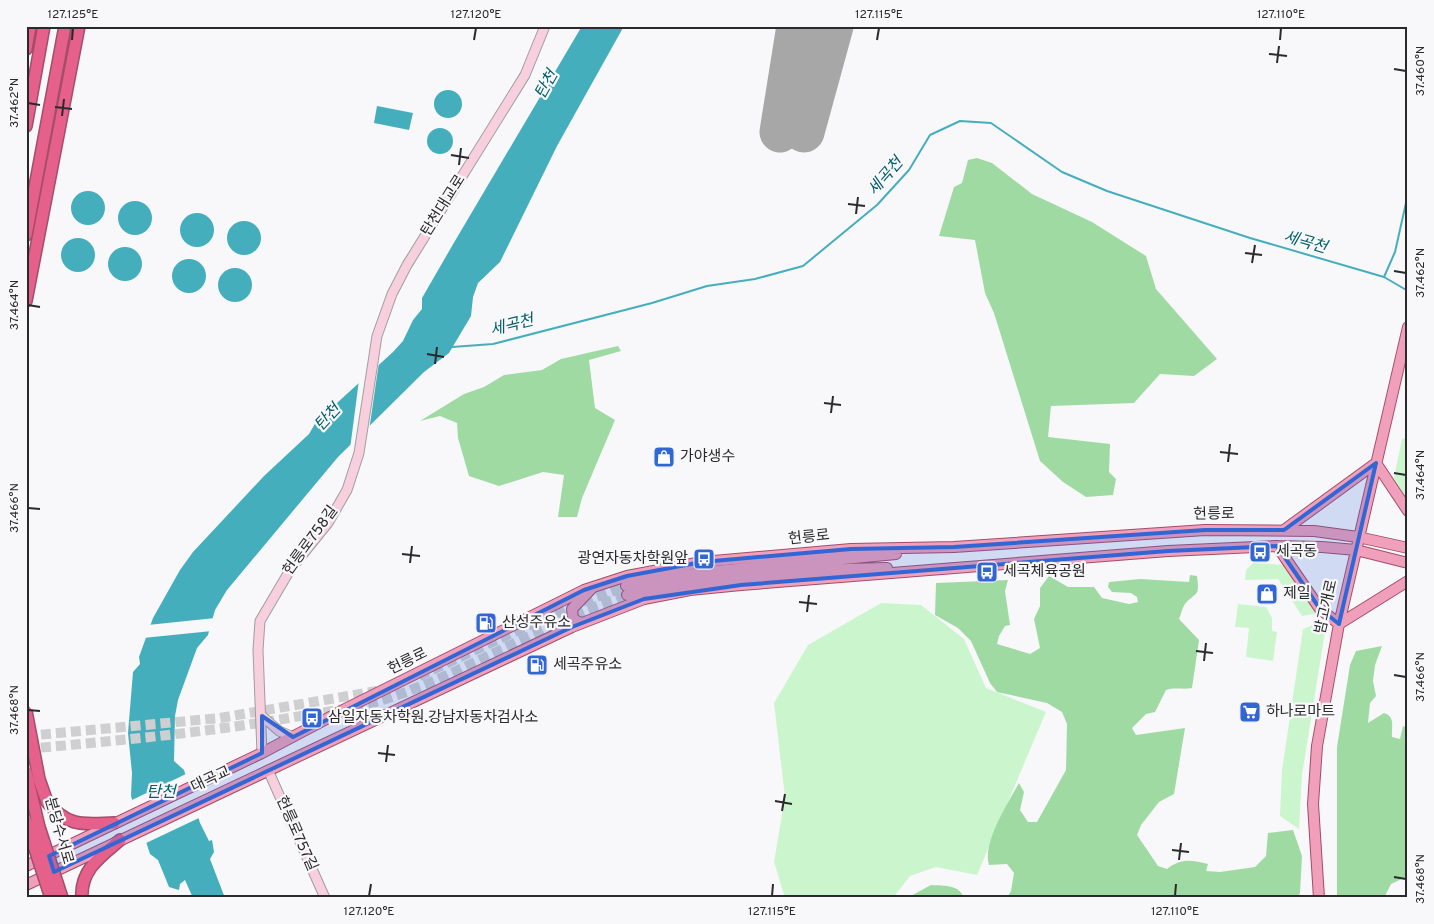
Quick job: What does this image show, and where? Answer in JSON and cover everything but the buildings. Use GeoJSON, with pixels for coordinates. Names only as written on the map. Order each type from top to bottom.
{"type":"FeatureCollection","features":[{"type":"Feature","properties":{"kind":"highway"},"geometry":{"type":"LineString","coordinates":[[26,49],[30,26]]}},
{"type":"Feature","properties":{"kind":"highway"},"geometry":{"type":"LineString","coordinates":[[26,126],[44,26]]}},
{"type":"Feature","properties":{"kind":"highway"},"geometry":{"type":"LineString","coordinates":[[26,235],[66,26]]}},
{"type":"Feature","properties":{"kind":"highway"},"geometry":{"type":"LineString","coordinates":[[26,301],[79,26]]}},
{"type":"Feature","properties":{"kind":"highway"},"geometry":{"type":"LineString","coordinates":[[26,711],[40,779],[48,802],[56,813],[78,825],[114,823]]}},
{"type":"Feature","properties":{"kind":"highway","name":"분당수서로"},"geometry":{"type":"LineString","coordinates":[[26,772],[39,827],[62,898]]}},
{"type":"Feature","properties":{"kind":"highway","name":"분당수서로"},"geometry":{"type":"LineString","coordinates":[[26,820],[50,898]]}},
{"type":"Feature","properties":{"kind":"highway"},"geometry":{"type":"LineString","coordinates":[[82,893],[87,871],[94,862],[120,840]]}},
{"type":"Feature","properties":{"kind":"main road","name":"밤고개로"},"geometry":{"type":"LineString","coordinates":[[1319,898],[1314,832],[1313,784],[1317,746],[1339,624],[1408,327]]}},
{"type":"Feature","properties":{"kind":"main road"},"geometry":{"type":"LineString","coordinates":[[1284,530],[1376,463],[1408,511]]}},
{"type":"Feature","properties":{"kind":"main road","name":"헌릉로"},"geometry":{"type":"LineString","coordinates":[[258,754],[593,587],[627,576],[702,562],[851,549],[954,547],[1205,530],[1284,530],[1358,537],[1408,548]]}},
{"type":"Feature","properties":{"kind":"main road"},"geometry":{"type":"LineString","coordinates":[[1277,546],[1320,609],[1339,624],[1408,581]]}},
{"type":"Feature","properties":{"kind":"main road"},"geometry":{"type":"LineString","coordinates":[[265,772],[581,623],[644,599],[690,590],[1168,551],[1277,546],[1322,546],[1356,550],[1408,563]]}},
{"type":"Feature","properties":{"kind":"main road"},"geometry":{"type":"LineString","coordinates":[[954,547],[830,562],[705,572],[627,590],[706,579],[832,569],[963,567]]}},
{"type":"Feature","properties":{"kind":"main road"},"geometry":{"type":"LineString","coordinates":[[581,623],[573,619],[570,613],[593,587]]}},
{"type":"Feature","properties":{"kind":"main road","name":"대곡교"},"geometry":{"type":"LineString","coordinates":[[114,823],[258,754]]}},
{"type":"Feature","properties":{"kind":"main road","name":"대곡교"},"geometry":{"type":"LineString","coordinates":[[120,840],[265,772]]}},
{"type":"Feature","properties":{"kind":"main road"},"geometry":{"type":"LineString","coordinates":[[26,866],[114,823]]}},
{"type":"Feature","properties":{"kind":"main road"},"geometry":{"type":"LineString","coordinates":[[26,885],[120,840]]}},
{"type":"Feature","properties":{"kind":"street","name":"탄천대교로"},"geometry":{"type":"LineString","coordinates":[[377,336],[392,294],[407,265],[525,75],[545,26]]}},
{"type":"Feature","properties":{"kind":"street","name":"헌릉로758길"},"geometry":{"type":"LineString","coordinates":[[258,754],[262,716],[258,650],[260,621],[290,570],[335,511],[346,490],[359,453],[377,336]]}},
{"type":"Feature","properties":{"kind":"street"},"geometry":{"type":"LineString","coordinates":[[262,716],[279,731],[292,737]]}},
{"type":"Feature","properties":{"kind":"street","name":"헌릉로757길"},"geometry":{"type":"LineString","coordinates":[[265,772],[325,898]]}},
{"type":"Feature","properties":{"kind":"highlighted area"},"geometry":{"type":"Polygon","coordinates":[[[1376,463],[1339,624],[1320,609],[1277,546],[1168,551],[741,585],[644,599],[572,627],[54,872],[49,856],[262,753],[262,716],[293,737],[584,590],[627,576],[702,562],[851,549],[954,547],[1205,530],[1284,530],[1376,463]]]}},
{"type":"Feature","properties":{"kind":"green space"},"geometry":{"type":"Polygon","coordinates":[[[977,158],[992,163],[1032,194],[1092,222],[1146,256],[1156,289],[1217,359],[1194,376],[1160,374],[1134,403],[1051,406],[1048,437],[1110,444],[1109,472],[1116,479],[1113,495],[1086,497],[1063,482],[1040,461],[994,313],[985,293],[975,240],[939,236],[954,187],[962,183],[968,160],[977,158]]]}},
{"type":"Feature","properties":{"kind":"green space"},"geometry":{"type":"Polygon","coordinates":[[[618,346],[621,351],[589,360],[595,408],[615,420],[582,498],[577,517],[558,517],[564,475],[543,472],[499,486],[469,476],[458,438],[457,423],[440,416],[420,421],[464,394],[484,387],[504,375],[542,370],[561,359],[618,346]]]}},
{"type":"Feature","properties":{"kind":"green space"},"geometry":{"type":"Polygon","coordinates":[[[1408,437],[1408,501],[1394,478],[1402,439],[1408,437]]]}},
{"type":"Feature","properties":{"kind":"green space"},"geometry":{"type":"Polygon","coordinates":[[[1253,563],[1285,565],[1319,613],[1302,616],[1278,579],[1245,580],[1246,570],[1253,563]]]}},
{"type":"Feature","properties":{"kind":"green space"},"geometry":{"type":"Polygon","coordinates":[[[1190,575],[1197,576],[1198,588],[1196,593],[1183,607],[1179,619],[1199,640],[1192,688],[1166,690],[1155,712],[1146,714],[1132,728],[1136,735],[1185,728],[1174,794],[1159,802],[1141,825],[1137,835],[1158,866],[1167,869],[1177,863],[1192,861],[1208,864],[1206,871],[1220,872],[1255,867],[1266,856],[1268,833],[1293,830],[1302,856],[1300,893],[1297,898],[1007,898],[1011,891],[1014,873],[1007,864],[989,865],[989,846],[997,823],[1019,783],[1024,792],[1020,810],[1028,822],[1037,822],[1066,770],[1067,724],[1062,712],[1047,703],[997,692],[990,683],[971,641],[958,628],[935,615],[936,583],[1008,580],[1005,591],[1010,625],[1005,626],[997,644],[1030,654],[1040,648],[1034,619],[1040,606],[1040,588],[1049,576],[1068,587],[1094,587],[1102,598],[1129,604],[1138,602],[1137,597],[1131,593],[1112,592],[1108,587],[1109,582],[1140,579],[1189,582],[1190,575]]]}},
{"type":"Feature","properties":{"kind":"green space"},"geometry":{"type":"Polygon","coordinates":[[[881,603],[921,605],[964,639],[986,688],[1046,712],[977,875],[936,867],[910,876],[893,898],[785,898],[774,862],[785,797],[774,703],[808,645],[881,603]]]}},
{"type":"Feature","properties":{"kind":"green space"},"geometry":{"type":"Polygon","coordinates":[[[1238,604],[1266,607],[1272,618],[1272,631],[1277,632],[1273,661],[1246,657],[1249,628],[1235,627],[1238,604]]]}},
{"type":"Feature","properties":{"kind":"green space"},"geometry":{"type":"Polygon","coordinates":[[[1315,624],[1325,632],[1302,775],[1299,829],[1280,816],[1282,770],[1303,629],[1315,624]]]}},
{"type":"Feature","properties":{"kind":"green space"},"geometry":{"type":"Polygon","coordinates":[[[1382,646],[1375,665],[1373,681],[1376,696],[1370,703],[1368,723],[1384,713],[1388,715],[1392,720],[1392,737],[1400,739],[1403,726],[1408,728],[1408,876],[1391,884],[1384,898],[1337,898],[1337,747],[1350,665],[1356,651],[1382,646]]]}},
{"type":"Feature","properties":{"kind":"green space"},"geometry":{"type":"Polygon","coordinates":[[[931,885],[955,888],[962,893],[964,898],[907,898],[931,885]]]}},
{"type":"Feature","properties":{"kind":"water","name":"탄천"},"geometry":{"type":"Polygon","coordinates":[[[582,26],[624,26],[557,146],[500,262],[478,283],[473,297],[471,316],[449,353],[424,372],[338,457],[227,590],[215,610],[208,635],[197,648],[178,700],[175,716],[174,761],[184,770],[200,823],[209,841],[212,840],[214,852],[210,859],[225,898],[193,898],[185,880],[180,884],[179,890],[169,887],[158,860],[150,854],[131,796],[132,773],[128,733],[133,672],[140,664],[139,657],[153,618],[180,570],[193,552],[264,476],[309,434],[316,422],[403,341],[413,320],[422,309],[422,298],[582,26]]]}},
{"type":"Feature","properties":{"kind":"water"},"geometry":{"type":"Polygon","coordinates":[[[448,90],[458,94],[462,104],[458,114],[448,118],[438,114],[434,104],[438,94],[448,90]]]}},
{"type":"Feature","properties":{"kind":"water"},"geometry":{"type":"Polygon","coordinates":[[[377,106],[413,113],[409,130],[374,123],[377,106]]]}},
{"type":"Feature","properties":{"kind":"water"},"geometry":{"type":"Polygon","coordinates":[[[440,128],[449,132],[453,141],[449,150],[440,154],[431,150],[427,141],[431,132],[440,128]]]}},
{"type":"Feature","properties":{"kind":"water"},"geometry":{"type":"Polygon","coordinates":[[[88,191],[95,192],[100,196],[104,201],[104,215],[100,220],[95,224],[88,225],[81,224],[76,220],[72,215],[71,208],[72,201],[76,196],[81,192],[88,191]]]}},
{"type":"Feature","properties":{"kind":"water"},"geometry":{"type":"Polygon","coordinates":[[[135,201],[147,206],[152,218],[147,230],[135,235],[123,230],[118,218],[123,206],[135,201]]]}},
{"type":"Feature","properties":{"kind":"water"},"geometry":{"type":"Polygon","coordinates":[[[197,213],[204,214],[209,218],[213,223],[213,237],[209,242],[204,246],[197,247],[190,246],[185,242],[181,237],[180,230],[181,223],[185,218],[190,214],[197,213]]]}},
{"type":"Feature","properties":{"kind":"water"},"geometry":{"type":"Polygon","coordinates":[[[244,221],[251,222],[256,226],[260,231],[260,245],[256,250],[251,254],[244,255],[237,254],[232,250],[228,245],[227,238],[228,231],[232,226],[237,222],[244,221]]]}},
{"type":"Feature","properties":{"kind":"water"},"geometry":{"type":"Polygon","coordinates":[[[78,238],[90,243],[95,255],[90,267],[78,272],[66,267],[61,255],[66,243],[78,238]]]}},
{"type":"Feature","properties":{"kind":"water"},"geometry":{"type":"Polygon","coordinates":[[[125,247],[137,252],[142,264],[137,276],[125,281],[113,276],[108,264],[113,252],[125,247]]]}},
{"type":"Feature","properties":{"kind":"water"},"geometry":{"type":"Polygon","coordinates":[[[189,259],[196,260],[201,264],[205,269],[205,283],[201,288],[196,292],[189,293],[182,292],[177,288],[173,283],[172,276],[173,269],[177,264],[182,260],[189,259]]]}},
{"type":"Feature","properties":{"kind":"water"},"geometry":{"type":"Polygon","coordinates":[[[235,268],[247,273],[252,285],[247,297],[235,302],[223,297],[218,285],[223,273],[235,268]]]}},
{"type":"Feature","properties":{"kind":"pier"},"geometry":{"type":"Polygon","coordinates":[[[379,362],[369,431],[350,449],[359,380],[379,362]]]}},
{"type":"Feature","properties":{"kind":"pier"},"geometry":{"type":"Polygon","coordinates":[[[215,618],[212,631],[143,638],[148,625],[215,618]]]}},
{"type":"Feature","properties":{"kind":"pier"},"geometry":{"type":"Polygon","coordinates":[[[188,773],[201,817],[144,844],[130,801],[188,773]]]}},
{"type":"Feature","properties":{"kind":"waterway","name":"세곡천"},"geometry":{"type":"LineString","coordinates":[[452,347],[493,344],[652,303],[707,286],[755,279],[803,266],[877,205],[909,170],[930,135],[960,121],[991,123],[1062,172],[1107,191],[1250,238],[1384,277],[1408,291]]}},
{"type":"Feature","properties":{"kind":"waterway"},"geometry":{"type":"LineString","coordinates":[[1384,277],[1395,252],[1408,194]]}},
{"type":"Feature","properties":{"kind":"runway"},"geometry":{"type":"LineString","coordinates":[[780,132],[797,26]]}},
{"type":"Feature","properties":{"kind":"runway"},"geometry":{"type":"LineString","coordinates":[[804,132],[833,26]]}},
{"type":"Feature","properties":{"kind":"tunnel"},"geometry":{"type":"LineString","coordinates":[[419,676],[566,608],[626,586]]}},
{"type":"Feature","properties":{"kind":"tunnel"},"geometry":{"type":"LineString","coordinates":[[26,749],[224,728],[367,704],[422,686],[568,618],[627,595]]}},
{"type":"Feature","properties":{"kind":"tunnel"},"geometry":{"type":"LineString","coordinates":[[26,736],[220,718],[377,691]]}},
{"type":"Feature","properties":{"kind":"place","name":"가야생수"},"geometry":{"type":"Point","coordinates":[664,457]}},
{"type":"Feature","properties":{"kind":"place","name":"세곡동"},"geometry":{"type":"Point","coordinates":[1260,552]}},
{"type":"Feature","properties":{"kind":"place","name":"광연자동차학원앞"},"geometry":{"type":"Point","coordinates":[704,559]}},
{"type":"Feature","properties":{"kind":"place","name":"세곡체육공원"},"geometry":{"type":"Point","coordinates":[987,572]}},
{"type":"Feature","properties":{"kind":"place","name":"제일"},"geometry":{"type":"Point","coordinates":[1267,594]}},
{"type":"Feature","properties":{"kind":"place","name":"산성주유소"},"geometry":{"type":"Point","coordinates":[486,623]}},
{"type":"Feature","properties":{"kind":"place","name":"세곡주유소"},"geometry":{"type":"Point","coordinates":[537,665]}},
{"type":"Feature","properties":{"kind":"place","name":"하나로마트"},"geometry":{"type":"Point","coordinates":[1250,712]}},
{"type":"Feature","properties":{"kind":"place","name":"삼일자동차학원.강남자동차검사소"},"geometry":{"type":"Point","coordinates":[312,718]}}]}
